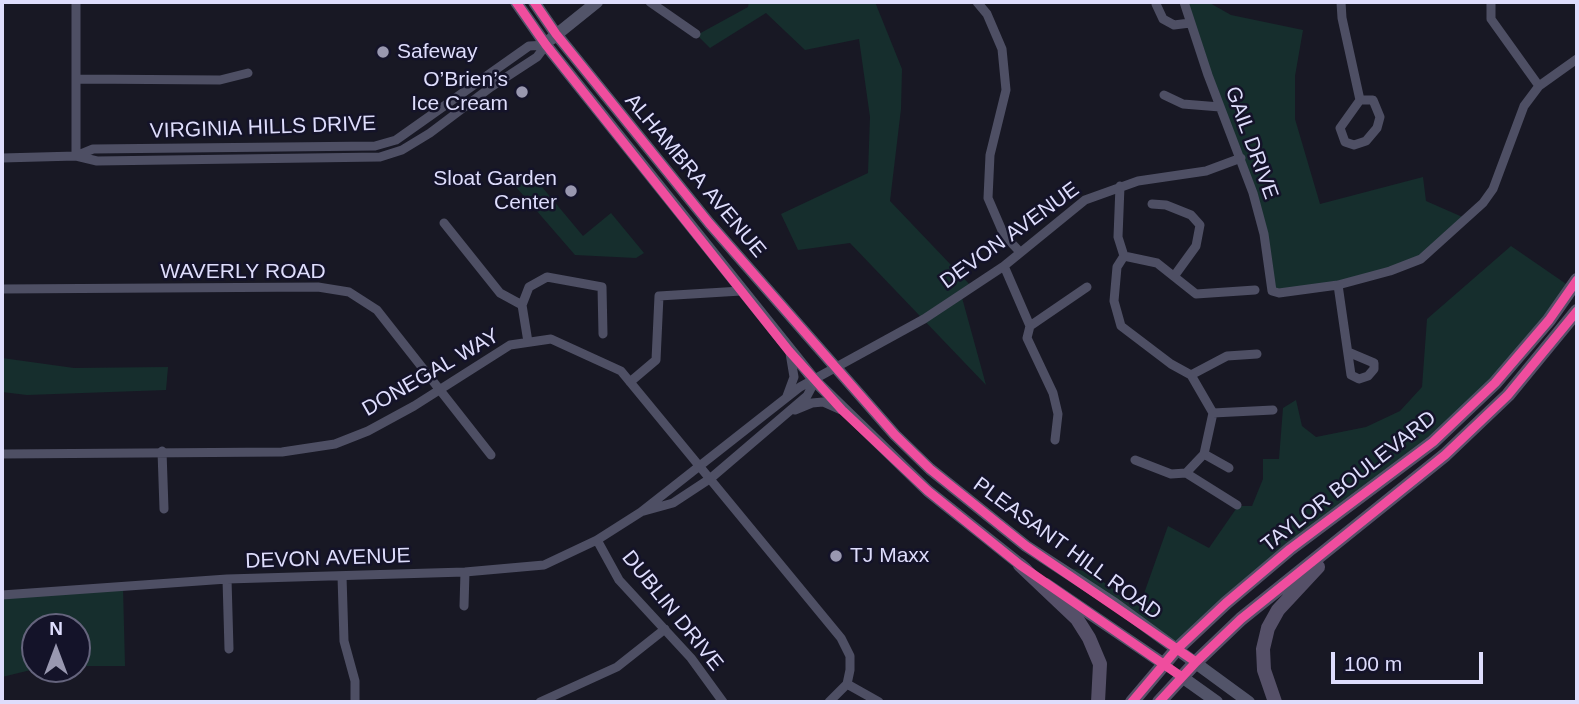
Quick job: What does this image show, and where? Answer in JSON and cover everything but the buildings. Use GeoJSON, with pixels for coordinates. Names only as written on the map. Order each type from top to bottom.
{"type":"FeatureCollection","features":[{"type":"Feature","properties":{"kind":"main road","name":"ALHAMBRA AVENUE"},"geometry":{"type":"LineString","coordinates":[[516,2],[545,44],[815,381]]}},
{"type":"Feature","properties":{"kind":"main road","name":"ALHAMBRA AVENUE"},"geometry":{"type":"LineString","coordinates":[[534,2],[556,34],[709,223],[836,368]]}},
{"type":"Feature","properties":{"kind":"main road"},"geometry":{"type":"LineString","coordinates":[[545,44],[597,2]]}},
{"type":"Feature","properties":{"kind":"main road","name":"TAYLOR BOULEVARD"},"geometry":{"type":"LineString","coordinates":[[1132,702],[1176,650],[1290,549],[1433,442],[1495,383],[1549,320],[1577,280]]}},
{"type":"Feature","properties":{"kind":"main road","name":"TAYLOR BOULEVARD"},"geometry":{"type":"LineString","coordinates":[[1159,702],[1195,662],[1241,619],[1445,455],[1508,395],[1577,311]]}},
{"type":"Feature","properties":{"kind":"main road","name":"PLEASANT HILL ROAD"},"geometry":{"type":"LineString","coordinates":[[836,368],[895,435],[982,512],[1249,702]]}},
{"type":"Feature","properties":{"kind":"main road","name":"PLEASANT HILL ROAD"},"geometry":{"type":"LineString","coordinates":[[815,381],[928,491],[1020,565],[1217,702]]}},
{"type":"Feature","properties":{"kind":"main road"},"geometry":{"type":"LineString","coordinates":[[1275,702],[1264,670],[1263,649],[1268,628],[1292,592],[1348,533]]}},
{"type":"Feature","properties":{"kind":"main road"},"geometry":{"type":"LineString","coordinates":[[1020,565],[1077,619],[1089,638],[1100,664],[1098,702]]}},
{"type":"Feature","properties":{"kind":"street"},"geometry":{"type":"LineString","coordinates":[[76,2],[76,156]]}},
{"type":"Feature","properties":{"kind":"street"},"geometry":{"type":"LineString","coordinates":[[650,2],[695,34]]}},
{"type":"Feature","properties":{"kind":"street"},"geometry":{"type":"LineString","coordinates":[[977,2],[987,14],[1002,49],[1006,90],[990,155],[988,198],[1004,235],[1020,252]]}},
{"type":"Feature","properties":{"kind":"street","name":"GAIL DRIVE"},"geometry":{"type":"LineString","coordinates":[[1184,2],[1189,23],[1241,158],[1264,234],[1272,291],[1279,293],[1338,285]]}},
{"type":"Feature","properties":{"kind":"street"},"geometry":{"type":"LineString","coordinates":[[1341,2],[1360,100],[1340,128],[1345,142],[1354,145],[1366,141],[1377,128],[1380,117],[1373,100],[1360,100]]}},
{"type":"Feature","properties":{"kind":"street"},"geometry":{"type":"LineString","coordinates":[[1491,2],[1491,19],[1539,86]]}},
{"type":"Feature","properties":{"kind":"street"},"geometry":{"type":"LineString","coordinates":[[1156,4],[1163,19],[1174,25],[1189,23]]}},
{"type":"Feature","properties":{"kind":"street","name":"VIRGINIA HILLS DRIVE"},"geometry":{"type":"LineString","coordinates":[[76,156],[93,149],[296,148],[384,144],[396,140],[529,46],[545,44]]}},
{"type":"Feature","properties":{"kind":"street","name":"VIRGINIA HILLS DRIVE"},"geometry":{"type":"LineString","coordinates":[[2,158],[76,156],[97,161],[380,157],[402,150],[430,133],[537,57],[545,44]]}},
{"type":"Feature","properties":{"kind":"street"},"geometry":{"type":"LineString","coordinates":[[1348,352],[1338,285],[1391,271],[1421,259],[1483,204],[1493,188],[1524,106],[1539,86],[1577,59]]}},
{"type":"Feature","properties":{"kind":"street"},"geometry":{"type":"LineString","coordinates":[[78,79],[220,79],[248,73]]}},
{"type":"Feature","properties":{"kind":"street"},"geometry":{"type":"LineString","coordinates":[[1164,95],[1183,104],[1220,107]]}},
{"type":"Feature","properties":{"kind":"street","name":"DEVON AVENUE"},"geometry":{"type":"LineString","coordinates":[[2,594],[227,579],[465,572],[544,565],[597,540],[641,512],[800,387],[925,319],[1004,265],[1085,200],[1120,186],[1206,171],[1241,158]]}},
{"type":"Feature","properties":{"kind":"street"},"geometry":{"type":"LineString","coordinates":[[1120,186],[1118,237],[1124,256],[1117,267],[1114,301],[1121,326],[1171,364],[1191,375],[1213,413],[1204,454],[1185,473]]}},
{"type":"Feature","properties":{"kind":"street"},"geometry":{"type":"LineString","coordinates":[[1152,204],[1166,205],[1191,215],[1200,225],[1196,246],[1175,275]]}},
{"type":"Feature","properties":{"kind":"street"},"geometry":{"type":"LineString","coordinates":[[444,223],[500,293],[522,304]]}},
{"type":"Feature","properties":{"kind":"street"},"geometry":{"type":"LineString","coordinates":[[1124,256],[1157,263],[1196,294],[1255,290]]}},
{"type":"Feature","properties":{"kind":"street"},"geometry":{"type":"LineString","coordinates":[[1004,265],[1030,326],[1027,338],[1053,393],[1058,414],[1055,440]]}},
{"type":"Feature","properties":{"kind":"street"},"geometry":{"type":"LineString","coordinates":[[528,342],[522,304],[529,287],[547,277],[602,287],[603,334]]}},
{"type":"Feature","properties":{"kind":"street","name":"WAVERLY ROAD"},"geometry":{"type":"LineString","coordinates":[[2,289],[318,287],[349,292],[377,310],[491,455]]}},
{"type":"Feature","properties":{"kind":"street"},"geometry":{"type":"LineString","coordinates":[[1030,326],[1087,287]]}},
{"type":"Feature","properties":{"kind":"street"},"geometry":{"type":"LineString","coordinates":[[630,382],[656,360],[659,296],[741,291]]}},
{"type":"Feature","properties":{"kind":"street","name":"DONEGAL WAY"},"geometry":{"type":"LineString","coordinates":[[2,454],[282,452],[335,443],[368,431],[510,345],[551,339],[621,371],[841,638],[850,656],[847,684]]}},
{"type":"Feature","properties":{"kind":"street"},"geometry":{"type":"LineString","coordinates":[[781,402],[791,390],[794,377],[789,351]]}},
{"type":"Feature","properties":{"kind":"street"},"geometry":{"type":"LineString","coordinates":[[1191,375],[1227,356],[1257,354]]}},
{"type":"Feature","properties":{"kind":"street","name":"DEVON AVENUE"},"geometry":{"type":"LineString","coordinates":[[641,512],[673,503],[711,478],[807,396],[815,381]]}},
{"type":"Feature","properties":{"kind":"street","name":"DEVON AVENUE"},"geometry":{"type":"LineString","coordinates":[[787,413],[812,403],[823,402],[842,410]]}},
{"type":"Feature","properties":{"kind":"street"},"geometry":{"type":"LineString","coordinates":[[1213,413],[1273,410]]}},
{"type":"Feature","properties":{"kind":"street"},"geometry":{"type":"LineString","coordinates":[[162,451],[164,509]]}},
{"type":"Feature","properties":{"kind":"street"},"geometry":{"type":"LineString","coordinates":[[1204,454],[1228,468]]}},
{"type":"Feature","properties":{"kind":"street"},"geometry":{"type":"LineString","coordinates":[[1135,460],[1157,470],[1185,473],[1237,505]]}},
{"type":"Feature","properties":{"kind":"street","name":"DUBLIN DRIVE"},"geometry":{"type":"LineString","coordinates":[[597,540],[619,580],[665,629],[723,702]]}},
{"type":"Feature","properties":{"kind":"street"},"geometry":{"type":"LineString","coordinates":[[464,606],[465,572]]}},
{"type":"Feature","properties":{"kind":"street"},"geometry":{"type":"LineString","coordinates":[[342,576],[344,641],[355,681],[355,702]]}},
{"type":"Feature","properties":{"kind":"street"},"geometry":{"type":"LineString","coordinates":[[227,579],[229,649]]}},
{"type":"Feature","properties":{"kind":"street"},"geometry":{"type":"LineString","coordinates":[[540,702],[617,667],[665,629]]}},
{"type":"Feature","properties":{"kind":"street"},"geometry":{"type":"LineString","coordinates":[[829,702],[847,684],[879,702]]}},
{"type":"Feature","properties":{"kind":"green space"},"geometry":{"type":"Polygon","coordinates":[[[749,2],[875,2],[902,69],[901,109],[890,201],[972,287],[961,294],[986,385],[850,243],[798,250],[781,214],[868,173],[870,117],[859,39],[805,50],[766,13],[710,48],[697,35],[748,7],[749,2]]]}},
{"type":"Feature","properties":{"kind":"green space"},"geometry":{"type":"Polygon","coordinates":[[[1184,2],[1208,2],[1231,15],[1303,30],[1295,76],[1295,119],[1320,204],[1423,177],[1426,201],[1467,219],[1421,259],[1338,285],[1272,291],[1264,234],[1184,2]]]}},
{"type":"Feature","properties":{"kind":"green space"},"geometry":{"type":"Polygon","coordinates":[[[532,175],[583,236],[611,213],[644,253],[636,258],[575,255],[516,187],[532,175]]]}},
{"type":"Feature","properties":{"kind":"green space"},"geometry":{"type":"Polygon","coordinates":[[[1511,246],[1572,288],[1495,383],[1176,650],[1055,565],[1089,572],[1126,598],[1141,602],[1168,526],[1209,548],[1238,506],[1252,506],[1263,479],[1263,459],[1279,459],[1283,408],[1296,400],[1302,426],[1316,437],[1366,427],[1400,411],[1422,387],[1427,319],[1511,246]]]}},
{"type":"Feature","properties":{"kind":"green space"},"geometry":{"type":"Polygon","coordinates":[[[2,358],[74,368],[168,367],[166,390],[27,395],[2,392],[2,358]]]}},
{"type":"Feature","properties":{"kind":"green space"},"geometry":{"type":"Polygon","coordinates":[[[123,587],[125,666],[91,666],[91,613],[21,613],[21,672],[2,677],[2,595],[123,587]]]}},
{"type":"Feature","properties":{"kind":"cycle path"},"geometry":{"type":"LineString","coordinates":[[516,2],[546,45],[789,351],[842,410],[928,491],[1020,565],[1182,677]]}},
{"type":"Feature","properties":{"kind":"cycle path"},"geometry":{"type":"LineString","coordinates":[[534,2],[556,34],[709,223],[895,435],[930,469],[1026,546],[1196,662]]}},
{"type":"Feature","properties":{"kind":"cycle path"},"geometry":{"type":"LineString","coordinates":[[1132,702],[1176,650],[1226,603],[1290,549],[1433,442],[1495,383],[1549,320],[1577,280]]}},
{"type":"Feature","properties":{"kind":"cycle path"},"geometry":{"type":"LineString","coordinates":[[1159,702],[1241,619],[1445,455],[1508,395],[1577,311]]}},
{"type":"Feature","properties":{"kind":"place","name":"Safeway"},"geometry":{"type":"Point","coordinates":[383,52]}},
{"type":"Feature","properties":{"kind":"place","name":"O’Brien’s Ice Cream"},"geometry":{"type":"Point","coordinates":[522,92]}},
{"type":"Feature","properties":{"kind":"place","name":"Sloat Garden Center"},"geometry":{"type":"Point","coordinates":[571,191]}},
{"type":"Feature","properties":{"kind":"place","name":"TJ Maxx"},"geometry":{"type":"Point","coordinates":[836,556]}}]}
